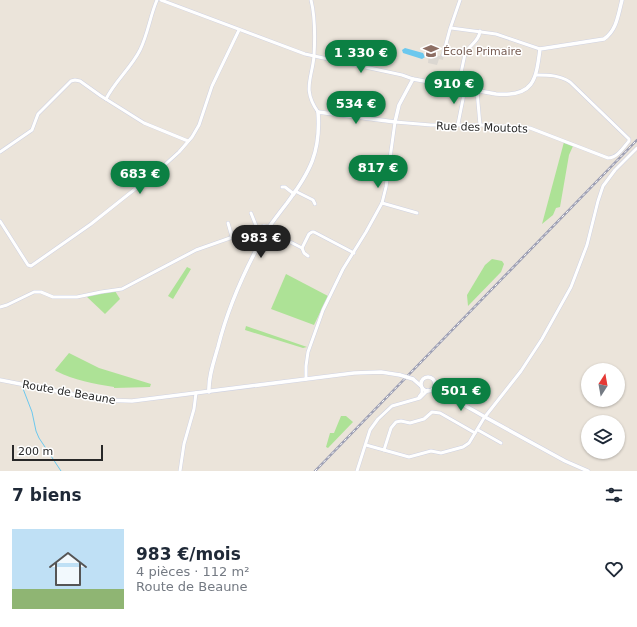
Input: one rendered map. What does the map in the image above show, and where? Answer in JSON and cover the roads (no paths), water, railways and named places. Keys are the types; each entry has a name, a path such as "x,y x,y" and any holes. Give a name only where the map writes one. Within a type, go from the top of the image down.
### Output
{"street":[{"path":"106,99 110,90 124,74 139,50 147,32 157,0"},
{"path":"161,0 296,51 402,75 412,79 477,92 506,95 524,91 531,85 536,75 540,49"},
{"path":"209,392 209,380 224,322 245,273 268,228 294,193 315,157 319,136 318,112 313,105 308,88 314,56 311,0"},
{"path":"443,55 450,28 460,0"},
{"path":"451,28 496,34 540,49 604,39 614,31 622,0"},
{"path":"0,221 28,265 31,266 91,224 165,166 188,141 201,120 212,86 240,30"},
{"path":"458,87 465,54 478,39 480,31"},
{"name":"Rue des Moutots","path":"395,122 431,125 458,124 530,128 608,158 616,156 629,141 629,139 570,82 555,76 536,75"},
{"path":"306,379 305,369 308,352 318,320 343,269 354,253 382,202 386,187 395,122 399,105 412,79"},
{"path":"0,152 32,130 38,114 71,81 78,80 144,123 188,141"},
{"path":"458,124 465,89"},
{"path":"477,92 480,125"},
{"path":"318,112 395,122"},
{"path":"366,445 407,457 431,451 441,453 467,446 485,417 534,354 567,295 587,245 603,186 637,148"},
{"path":"282,187 313,200 315,204"},
{"path":"382,202 417,213"},
{"path":"251,213 257,228"},
{"path":"228,223 232,237"},
{"path":"0,307 34,292 41,292 53,296 71,297 122,289 196,250 264,226 302,248 304,253 308,256"},
{"path":"302,248 309,234 312,232 354,253"},
{"name":"Route de Beaune","path":"0,380 85,397 114,401 132,401 371,372 400,375 413,379"},
{"path":"413,379 430,377 434,380 435,384 443,393"},
{"path":"413,379 422,387 443,393 565,461 588,471"},
{"path":"418,398 422,393 423,379"},
{"path":"358,471 372,426 391,407 421,397 435,384"},
{"path":"180,471 184,444 194,409 196,393"},
{"path":"384,450 391,428 394,424 399,421 410,423 424,419 432,412 440,413 475,433"},
{"path":"478,430 501,443"}],"water":[{"path":"405,48 423,53 425,57 422,59 403,53 402,50"}],"waterway":[{"path":"22,386 32,412 39,438 61,471"}],"railway":[{"path":"315,471 637,140"}],"place":[{"name":"École Primaire","path":"431,51"}]}
